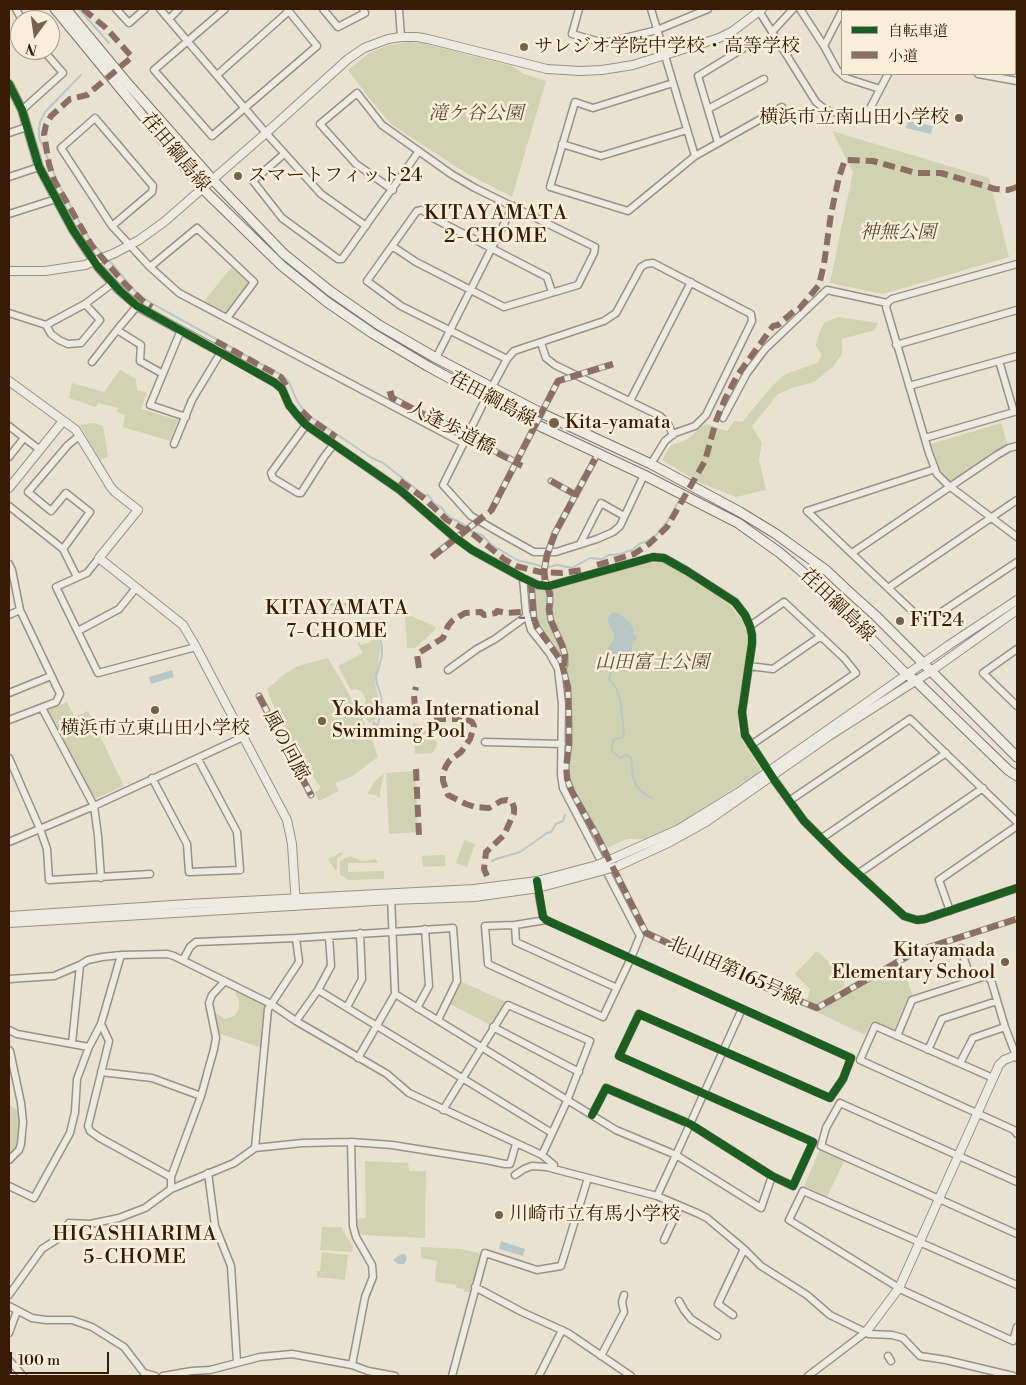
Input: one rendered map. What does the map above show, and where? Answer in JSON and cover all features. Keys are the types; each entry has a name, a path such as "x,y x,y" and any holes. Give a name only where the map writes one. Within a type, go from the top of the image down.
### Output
{"main road":[{"name":"荏田綱島線","path":"54,9 202,188 282,266 327,302 372,333 486,398 738,523 780,553 818,584 907,675 915,680 1008,770 1017,776"},
{"name":"荏田綱島線","path":"66,9 129,85 212,179 284,254 324,286 379,325 436,358 541,413 651,464 740,512 776,534 827,571 876,616 931,671"},
{"path":"931,671 1017,756"}],"street":[{"path":"116,9 129,24 145,9"},
{"path":"160,9 284,154 321,194 366,226"},
{"path":"168,19 179,9"},
{"path":"217,75 288,10 317,46 212,136 154,70 225,9"},
{"path":"323,9 338,27 365,13 363,9"},
{"path":"399,9 402,37"},
{"path":"579,9 572,34 604,43 657,30 708,9"},
{"path":"652,9 695,156"},
{"path":"772,32 793,9"},
{"path":"800,9 837,70 841,72"},
{"path":"896,10 901,9"},
{"path":"9,271 46,270 85,265 130,245 164,222 348,58 364,48 388,39 402,37 428,39 531,65 562,70 602,70 633,65 719,38 733,31 761,10 772,32 816,102 826,110 864,120 887,75"},
{"path":"824,46 841,13"},
{"path":"718,143 698,76 744,48"},
{"path":"22,110 63,73 52,60"},
{"path":"984,75 1017,81"},
{"path":"847,76 880,89"},
{"path":"708,109 764,79"},
{"path":"9,84 22,110 39,167 73,230 98,267 120,292 137,306 276,383 282,389 289,405 306,425 400,490 450,534 472,550 523,578 538,585 549,586 652,557 664,558 735,602 750,626 752,635 742,712 745,735 804,821 904,916 917,920 925,919 1017,888"},
{"path":"673,84 593,108 575,102 550,187 628,211 695,156 782,108"},
{"path":"392,190 356,164 320,124 357,93 382,125 451,174 595,247 594,253 578,285 504,307 416,262 392,246"},
{"path":"112,226 152,192 153,186 95,118 61,148 112,226 150,267 179,293 463,443"},
{"path":"9,133 27,127"},
{"path":"562,144 601,156 687,130"},
{"path":"284,154 253,181 282,218 338,259 342,259 419,151"},
{"path":"9,177 39,167"},
{"path":"9,214 56,199"},
{"path":"436,358 513,206"},
{"path":"506,359 401,306 367,280 417,211 422,210 435,219 547,277 552,292"},
{"path":"150,267 197,228 254,282 227,318"},
{"path":"644,476 620,526 610,534 556,552 534,552 471,516 443,485 506,359 514,351 604,321 616,313 638,272 646,264 653,263 751,314 752,321 706,415 695,426 675,433 665,442 651,464"},
{"path":"1017,264 892,299 887,303 886,307 896,345 937,474 1017,537"},
{"path":"630,401 691,282"},
{"path":"46,325 84,304 113,283"},
{"path":"723,418 747,373 764,349 827,290 887,303"},
{"path":"9,312 46,325 50,334 68,344 81,343 100,320 84,304"},
{"path":"92,362 137,306"},
{"path":"896,345 1017,310"},
{"path":"117,330 141,344 140,361 163,374"},
{"path":"181,330 150,405 186,417"},
{"path":"541,343 546,358 555,365 660,416 668,424 673,435"},
{"path":"174,444 192,400 221,352"},
{"path":"909,386 1017,356"},
{"path":"925,438 1014,412 999,361"},
{"name":"人逢歩道橋","path":"432,557 491,511 558,381 613,364"},
{"path":"9,381 76,430 110,486 138,510 86,573 56,587 98,673 196,647"},
{"name":"人逢歩道橋","path":"390,391 392,398 522,466"},
{"path":"9,488 63,421"},
{"path":"306,425 271,472 273,478 301,493 334,444"},
{"path":"9,426 40,450"},
{"path":"63,549 90,512 66,493 51,511 28,492 68,444 79,436"},
{"path":"9,457 24,438"},
{"path":"852,553 997,455 1017,446"},
{"path":"563,669 565,655 552,627 549,609 550,594 544,571 554,533 595,458"},
{"path":"935,469 807,511 925,623 1017,562"},
{"path":"551,481 576,495"},
{"path":"888,588 1017,500"},
{"path":"580,544 601,503 624,516"},
{"path":"9,506 63,549 77,577"},
{"path":"99,558 183,626 196,647 287,820 292,844 296,902"},
{"path":"9,564 12,570 20,610 60,694 56,702 9,720"},
{"path":"523,578 527,616 531,630 550,654 558,669 562,704 561,775 563,788 640,936 603,1017 488,964 485,926 515,925 546,920"},
{"path":"531,581 534,619 537,627 561,661 568,688 570,725 566,775 572,792 610,859"},
{"path":"78,631 119,609 136,588"},
{"path":"9,923 296,902 391,897 475,897 537,885 599,868 618,866 670,842 706,822 770,773 949,645 1017,600"},
{"path":"750,626 784,602 844,658 856,673 751,745"},
{"path":"9,615 20,610"},
{"path":"599,868 610,859 679,829 770,773 931,671 1017,610"},
{"path":"448,670 527,616"},
{"path":"748,666 773,669 821,636"},
{"path":"1017,649 983,673 1017,705"},
{"path":"9,692 52,676"},
{"name":"風の回廊","path":"259,696 311,795"},
{"path":"42,708 94,806 101,878"},
{"path":"790,801 910,719 1017,822"},
{"path":"9,842 94,806 243,737"},
{"path":"485,742 562,744"},
{"path":"822,838 946,753"},
{"path":"9,758 47,849 49,880 150,874"},
{"path":"152,778 187,844 190,872 240,870 237,832 198,759"},
{"path":"859,873 983,788"},
{"path":"950,911 939,880 1017,826"},
{"name":"北山田第165号線","path":"610,859 646,933 757,984 818,1008 917,950 1017,919"},
{"path":"537,885 543,917 546,920 851,1058 843,1079 830,1098 639,1014 619,1056 813,1142 793,1186 772,1176 690,1124 606,1088 592,1115"},
{"path":"358,1058 395,994 391,897"},
{"path":"9,916 187,904 296,902"},
{"path":"515,925 516,942 617,988"},
{"path":"183,960 190,947 196,942 454,928 457,981 438,1020"},
{"path":"417,1008 428,986 425,929"},
{"path":"347,1007 362,979 360,933"},
{"path":"296,1021 318,990 331,966 329,936"},
{"path":"255,1148 268,1009 298,962 296,938"},
{"path":"961,948 971,981"},
{"path":"9,979 54,976 88,960 121,955 167,954 183,960 271,1004 296,1021 387,1074 409,1093 542,1155 554,1165 554,1169"},
{"path":"9,1186 34,1198 70,1133 75,1112 77,1080 89,1047 101,1024 121,955"},
{"path":"72,1043 80,965"},
{"path":"808,1376 866,1332 899,1288 999,1065 1004,1060 1017,1056 1005,1027 991,980 986,976 912,1000 897,1036"},
{"path":"171,1189 171,1176 201,1096 214,1049 216,1038 209,1003 212,995 225,981"},
{"path":"318,990 552,1133"},
{"path":"395,994 616,1130 676,1155 761,1208 772,1176"},
{"path":"928,1050 942,1019 997,1001"},
{"path":"443,1110 508,1005 590,1041 567,1101 542,1155"},
{"path":"657,1196 742,1009"},
{"path":"101,1024 109,1041 88,1126 90,1131 171,1176"},
{"path":"993,1078 875,1026 860,1060 978,1113 1014,1130 1017,1134"},
{"path":"494,1027 579,1072"},
{"path":"960,1064 973,1038 1005,1027"},
{"path":"9,1030 17,1034 89,1047"},
{"path":"9,1050 21,1103 23,1122 22,1144 9,1160"},
{"path":"101,1072 152,1078 201,1096"},
{"path":"1017,1182 840,1103 826,1128 821,1146 1017,1234"},
{"path":"351,1142 353,1226 356,1237 372,1265 373,1277 365,1297 352,1365"},
{"path":"9,1295 42,1249 59,1238 69,1223 90,1224 119,1218 145,1208 171,1189 234,1162 255,1148 302,1143 351,1142 392,1146 510,1164 516,1144"},
{"path":"515,1175 532,1166 547,1167 657,1196 707,1218 762,1266 807,1295 830,1315 866,1332 903,1338 920,1356 946,1360 1013,1376"},
{"path":"208,1173 215,1226 230,1266 237,1362"},
{"path":"452,1376 485,1254 537,1270 561,1266 588,1178"},
{"path":"1017,1285 803,1190 788,1220 899,1288 1013,1341 1017,1327"},
{"path":"664,1240 680,1206"},
{"path":"733,1315 718,1304 744,1249"},
{"path":"475,1287 522,1312 568,1333 631,1376"},
{"path":"600,1356 624,1312 622,1302 624,1295"},
{"path":"680,1301 684,1310 692,1319 717,1336"},
{"path":"9,1306 32,1318 72,1320 92,1326 124,1346 144,1372 152,1376"},
{"path":"9,1333 17,1311"},
{"path":"538,1376 562,1330"},
{"path":"163,1376 192,1371 210,1373 237,1362 260,1357 292,1354 352,1365 387,1376 395,1376"},
{"path":"9,1360 23,1376"}],"green space":[{"name":"滝ケ谷公園","path":"409,42 426,44 512,66 524,74 546,81 512,197 464,172 391,124 348,70 369,53 389,45"},
{"name":"神無公園","path":"832,131 989,178 1009,257 883,294 830,283 853,172"},
{"path":"232,267 250,283 225,313 203,302"},
{"path":"839,317 878,323 875,330 842,339 842,354 833,367 814,382 778,394 752,426 762,443 759,460 766,490 736,497 698,482 662,460 670,446 688,439 702,426 707,424 727,431 734,421 742,422 772,386 786,374 817,363 822,355 816,346 819,333 825,322"},
{"path":"120,370 136,379 137,390 147,393 141,409 178,420 170,441 123,427 125,415 117,412 118,408 98,403 96,407 69,398 72,383 104,392"},
{"path":"94,423 103,426 108,457 100,460 80,425"},
{"path":"1001,423 1008,446 950,484 940,470 931,444"},
{"name":"山田富士公園","path":"662,562 730,605 743,621 747,633 747,648 738,705 738,730 743,742 760,768 759,772 674,827 648,839 627,839 602,850 566,787 563,769 566,736 563,694 549,648 535,630 530,615 527,588 549,590 646,563"},
{"path":"405,613 436,627 415,648 407,648"},
{"path":"372,634 379,640 381,648 375,682 380,712 376,719 369,723 363,709 366,699 362,692 356,689 351,690 338,666 363,653 357,643 359,642 361,645 370,642 373,638"},
{"name":"Yokohama International Swimming Pool","path":"328,658 357,708 370,734 378,757 351,777 335,783 339,791 319,801 315,792 321,788 304,763 274,707 267,689 298,666"},
{"path":"67,702 75,717 88,711 124,786 94,799 47,711"},
{"path":"413,722 435,739 437,745 432,753 415,754"},
{"path":"415,771 418,832 389,834 386,773"},
{"path":"384,773 380,798 367,794 374,782"},
{"path":"464,840 475,844 467,867 456,863"},
{"path":"342,852 343,854 337,858 336,871 328,859"},
{"path":"445,855 446,866 423,867 422,856"},
{"path":"350,856 362,861 376,859 378,863 348,863 348,872 384,871 384,879 349,880 340,875 340,860"},
{"path":"817,951 834,967 832,970 843,981 845,986 818,1004 807,1000 810,989 795,974"},
{"path":"901,963 913,996 908,998 894,1030 872,1021 865,1035 817,1012"},
{"path":"460,981 506,1002 491,1025 448,1003"},
{"path":"238,990 263,1004 265,1008 262,1048 218,1033 214,1012 225,1019 234,1016 239,1010 239,999 235,994"},
{"path":"9,1104 17,1110 20,1117 18,1143 14,1151 9,1153"},
{"path":"820,1149 844,1161 827,1197 804,1186"},
{"path":"365,1161 408,1163 409,1171 426,1171 425,1238 359,1235 355,1226 355,1219 366,1218"},
{"path":"322,1227 341,1227 353,1247 352,1252 320,1250"},
{"path":"421,1247 460,1249 479,1253 471,1292 464,1292 464,1289 456,1288 457,1285 436,1282 437,1261 421,1258"},
{"path":"322,1252 348,1255 345,1280 317,1277 317,1271 320,1271"}],"shaded area":[{"path":"908,121 933,126 931,134 906,128"},
{"path":"614,612 620,614 633,628 633,633 637,637 633,641 632,648 633,655 637,655 637,663 630,663 621,657 609,664 606,651 614,639 614,634 607,620"},
{"path":"172,670 174,677 151,684 149,677"},
{"path":"501,1241 525,1249 523,1256 499,1249"},
{"path":"401,1254 405,1254 407,1258 404,1264 398,1264 393,1260"}],"waterway":[{"path":"79,9 109,43"},
{"path":"81,75 45,112 40,122 39,137 58,183 83,228 103,255"},
{"path":"107,258 143,298 283,376 289,382 297,401 311,417 372,458 383,463 424,495 428,495 447,515 463,524 472,532 482,535 492,545 517,560 541,566 557,565 572,568 590,558 602,559 609,555 632,550 656,535 667,522 678,502"},
{"path":"321,605 351,604"},
{"path":"370,634 370,636 367,635 370,632 378,635 382,647 382,656 376,677 382,707 378,724 377,725 373,724 374,722 375,724"},
{"path":"610,663 612,669 609,679 616,688 620,699 624,731 622,738 614,739 612,751 620,758 627,755 631,758 633,777 637,787 652,798"},
{"path":"492,861 520,852 551,832 556,824 563,821 565,815"}],"marked path":[{"path":"83,9 106,28 132,57 87,95 70,99 51,116 44,134 49,164 54,180 92,246 125,284 152,307"},
{"path":"597,565 634,554 649,544 667,527 705,461 716,421 737,376 773,326 778,325 799,309 819,285 831,214 839,177 845,160 873,161 916,173 941,173 995,189 1008,190 1017,187"},
{"path":"216,341 281,377 289,390"},
{"path":"432,557 491,511 558,381 613,364"},
{"path":"390,391 392,398 522,466"},
{"path":"302,411 336,437"},
{"path":"564,666 565,655 551,621 549,609 550,594 544,571 547,555 555,533 595,459"},
{"path":"400,481 425,499 447,520 474,535 516,566 540,572 561,573 583,570"},
{"path":"551,481 576,495"},
{"path":"531,581 534,619 537,627 561,661 568,688 569,744 566,767 567,779 646,933 757,984 817,1008 917,951 1017,919"},
{"path":"419,668 417,654 443,638 452,621 465,613 481,612 484,615 496,613 497,611 506,613 522,612 522,619"},
{"path":"415,708 414,695 416,687"},
{"path":"259,696 311,795"},
{"path":"434,719 462,719"},
{"path":"466,719 472,722 474,726 470,739 461,752 450,760 443,773 443,781 448,795 475,807 489,808 501,801 507,800 512,802 514,807 514,813 504,835 486,852 484,869 487,876"},
{"path":"416,769 419,836"}],"cycle path":[{"path":"9,84 22,110 39,167 73,230 98,267 137,306 275,383 282,389 289,405 306,425 400,490 472,550 523,578 538,585 549,586 653,557 664,558 735,602 745,615 752,635 742,712 745,735 804,821 904,916 917,920 925,919 1017,888"},
{"path":"537,881 543,917 546,920 851,1058 843,1079 830,1098 639,1014 619,1056 813,1142 793,1186 772,1176 690,1124 606,1088 592,1115"}],"place":[{"name":"サレジオ学院中学校・高等学校","path":"524,47"},
{"name":"横浜市立南山田小学校","path":"959,118"},
{"name":"スマートフィット24","path":"238,176"},
{"name":"Kita-yamata","path":"554,423"},
{"name":"FiT24","path":"900,621"},
{"name":"横浜市立東山田小学校","path":"155,710"},
{"name":"Yokohama International Swimming Pool","path":"322,721"},
{"name":"Kitayamada Elementary School","path":"1005,962"},
{"name":"川崎市立有馬小学校","path":"499,1215"}],"district":[{"name":"KITAYAMATA 2-CHOME","path":"496,226"},
{"name":"KITAYAMATA 7-CHOME","path":"337,620"},
{"name":"HIGASHIARIMA 5-CHOME","path":"135,1246"}]}
